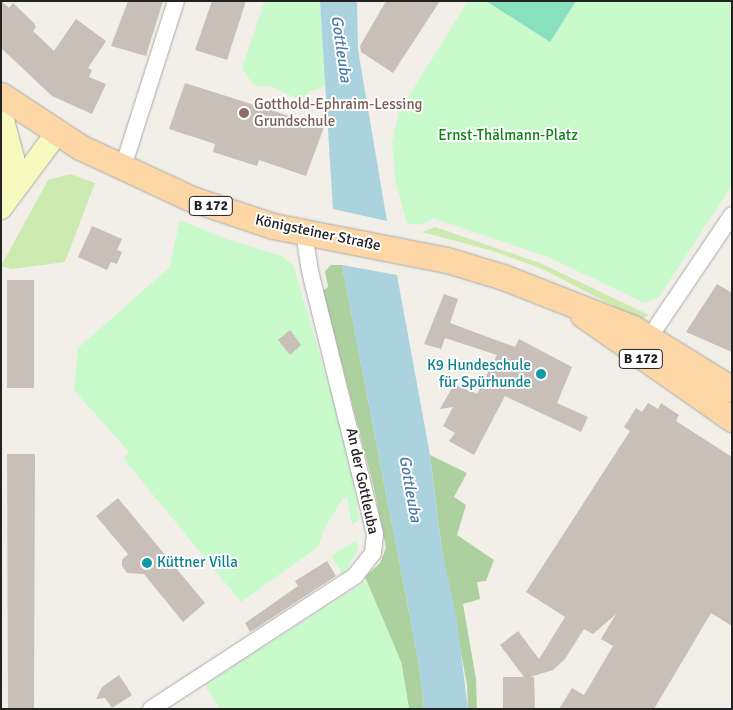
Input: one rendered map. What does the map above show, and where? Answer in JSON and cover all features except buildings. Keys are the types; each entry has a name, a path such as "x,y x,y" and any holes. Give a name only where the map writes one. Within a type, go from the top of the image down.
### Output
{"main road":[{"name":"Königsteiner Straße","path":"1,95 57,133 122,167 236,215 304,232 392,248 503,277 567,303 607,316 649,338 732,389"},
{"path":"1,113 13,158 5,201"},
{"path":"5,201 57,133"},
{"name":"Königsteiner Straße","path":"567,303 613,340 732,419"}],"street":[{"path":"122,167 176,1"},
{"path":"649,338 732,215"},
{"name":"An der Gottleuba","path":"151,709 354,576 373,553 375,534 310,271 304,232"}],"green space":[{"path":"265,1 320,2 326,86 308,92 302,101 271,86 260,87 252,83 242,68"},
{"name":"Ernst-Thälmann-Platz","path":"468,1 486,1 550,42 576,1 732,1 732,185 659,297 645,303 548,257 433,218 422,225 407,223 396,184 392,142 399,112"},
{"path":"486,1 576,1 550,42"},
{"path":"70,174 95,183 65,262 12,269 1,266 48,180"},
{"path":"180,220 226,239 282,256 293,265 349,452 359,520 352,525 347,497 343,498 324,529 319,546 241,602 123,458 129,452 74,390 78,348 169,268"},
{"path":"435,227 540,263 649,315 643,318 633,316 542,269 493,251 422,232"},
{"path":"331,265 342,265 418,659 424,707 419,709 409,709 401,662 365,577 380,563 386,548 374,488 323,291 328,287 325,271"},
{"path":"430,455 467,473 454,497 466,505 457,535 494,560 486,581 477,582 480,599 463,604 476,679 477,709 468,709 467,685 442,551"},
{"path":"356,541 358,549 343,575 331,556"},
{"path":"366,581 401,662 409,709 220,709 205,685"}],"water":[{"name":"Gottleuba","path":"320,1 357,1 358,50 387,221 333,209"},
{"name":"Gottleuba","path":"342,265 397,275 430,455 442,551 456,614 468,709 419,709 424,707 418,659"}],"place":[{"name":"Gotthold-Ephraim-Lessing Grundschule","path":"244,113"},
{"name":"K9 Hundeschule für Spürhunde","path":"541,374"},
{"name":"Küttner Villa","path":"147,563"}]}
